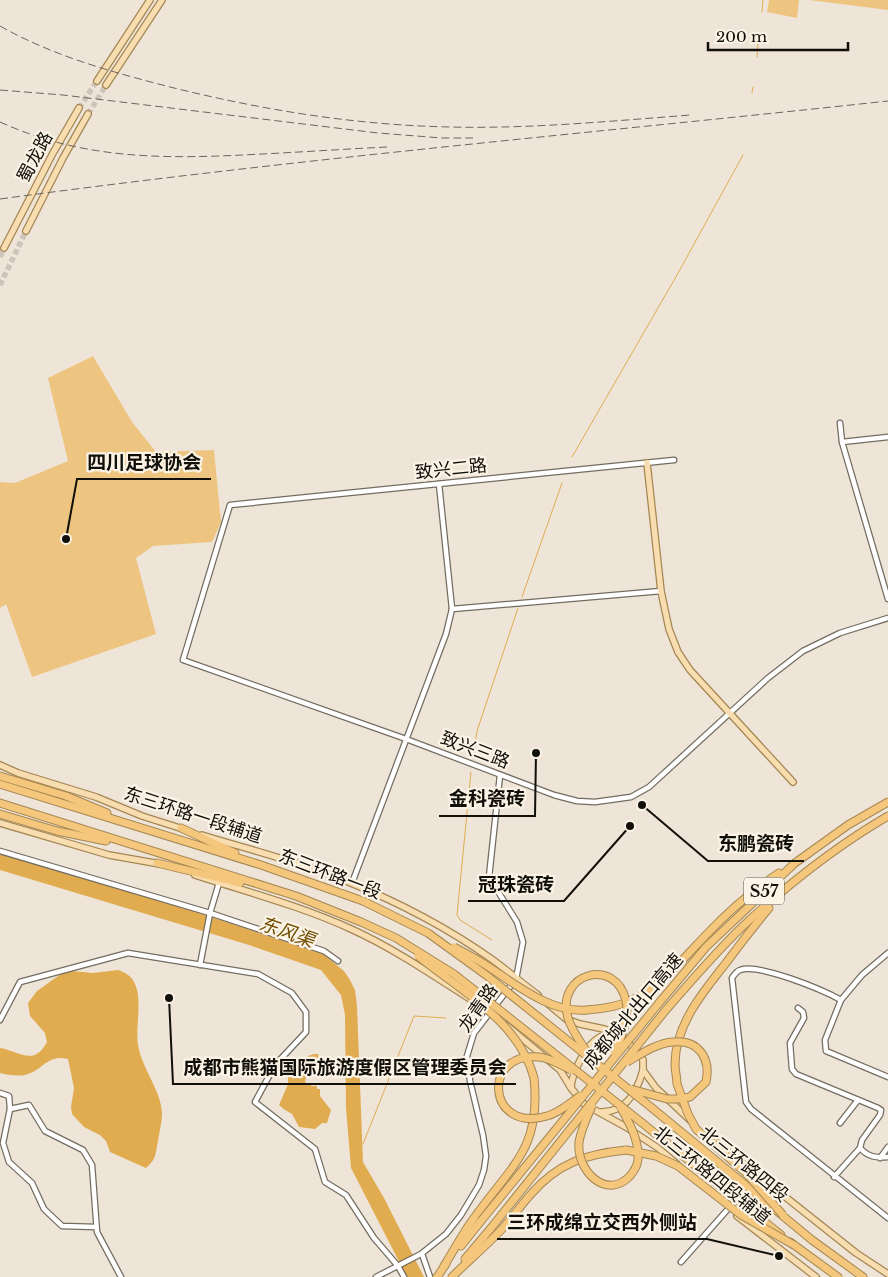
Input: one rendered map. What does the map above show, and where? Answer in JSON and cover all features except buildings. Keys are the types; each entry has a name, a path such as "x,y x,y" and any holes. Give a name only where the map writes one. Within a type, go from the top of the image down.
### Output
{"highway":[{"path":"0,776 66,796 147,830"},
{"name":"东三环路一段","path":"0,784 261,865 363,901 428,933 486,975 608,1073"},
{"name":"成都城北出口高速","path":"437,1277 659,1002 706,947 794,863 848,825 888,802"},
{"name":"东三环路一段","path":"0,803 296,896 396,938 454,974 596,1086"},
{"path":"2,814 57,831 143,848"},
{"name":"成都城北出口高速","path":"451,1277 665,1011 742,927 839,847 888,816"},
{"path":"181,828 261,865"},
{"path":"157,863 296,896"},
{"path":"428,933 550,1004 587,1010 608,1009 633,1000 646,991 670,972 734,908 768,880 794,863"},
{"path":"779,895 704,990 683,1029 675,1064 677,1084 688,1114 696,1129 745,1172 783,1215"},
{"path":"396,938 506,1027 522,1047 530,1062 534,1078 535,1119 529,1140 516,1165 476,1215 444,1266"},
{"path":"594,1062 574,1033 568,1018 567,994 579,979 598,974 607,976 616,982 622,990 626,1001 626,1021 612,1060"},
{"path":"622,1064 647,1050 674,1042 696,1046 704,1054 707,1065 706,1082 690,1097 667,1099 627,1088"},
{"path":"584,1076 541,1057 529,1057 508,1065 501,1073 498,1093 501,1103 507,1111 517,1117 527,1119 550,1116 586,1092"},
{"name":"北三环路四段","path":"608,1073 812,1240 863,1277"},
{"name":"北三环路四段","path":"596,1086 804,1253 838,1277"},
{"path":"594,1098 579,1142 580,1155 583,1166 594,1180 614,1185 626,1180 634,1172 638,1161 638,1146 631,1126 617,1103"},
{"path":"451,1277 502,1230 530,1194 546,1178 587,1156 626,1150 656,1156 678,1166 741,1215 794,1245"}],"main road":[{"path":"96,80 150,0"},
{"path":"106,85 162,0"},
{"name":"蜀龙路","path":"4,248 53,153 80,108"},
{"name":"蜀龙路","path":"26,231 88,114"},
{"path":"647,463 660,591 669,629 678,652 690,670 793,782"},
{"name":"东三环路一段辅道","path":"0,765 18,773 96,797 142,816 352,883 428,920 466,942 494,961 566,1019 604,1029 632,1046"},
{"path":"0,823 109,855 157,863 307,911 349,928 379,942 490,1012 560,1070 571,1088"},
{"path":"571,1088 572,1077 590,1046 598,1038 618,1036"},
{"name":"北三环路四段辅道","path":"632,1046 639,1052 643,1060 643,1070 656,1088 690,1120 856,1253 888,1274"},
{"path":"598,1112 614,1111 626,1103 638,1086 643,1070"},
{"name":"北三环路四段辅道","path":"571,1088 584,1104 626,1127 658,1148 728,1209 816,1277"}],"street":[{"path":"840,423 842,442 888,599"},
{"path":"842,442 888,437"},
{"name":"致兴二路","path":"183,660 230,505 674,460"},
{"path":"352,883 446,634 452,609 440,484"},
{"path":"452,609 660,591"},
{"name":"致兴三路","path":"183,660 406,739 554,795 577,801 595,802 631,796 649,787 768,678 803,651 840,633 888,618"},
{"name":"龙青路","path":"376,1277 422,1254 446,1234 479,1186 484,1170 486,1156 483,1135 470,1082 467,1056 474,1033 516,979 523,942 517,922 489,877 500,774"},
{"path":"0,851 210,913 324,952 338,961"},
{"path":"200,965 210,913 219,883"},
{"path":"0,1020 20,982 128,953 258,974 292,993 306,1012 306,1032 275,1065 255,1102 315,1149 325,1182 346,1195 374,1238 398,1266 404,1277"},
{"path":"888,953 862,975 841,1000 825,1040 826,1051 888,1078"},
{"path":"841,1000 830,994 773,973 753,968 739,970 732,978 746,1102 751,1109 834,1177 888,1218"},
{"path":"798,1008 803,1012 804,1018 790,1043 792,1070 796,1074 888,1112"},
{"path":"0,1093 9,1096 10,1109 3,1143 9,1162 32,1183 44,1209 62,1226 96,1227"},
{"path":"840,1123 858,1100"},
{"path":"10,1109 29,1105 45,1131 83,1150 92,1165 97,1232 121,1277"},
{"path":"834,1177 860,1148 862,1140 880,1115 881,1110"},
{"path":"880,1158 888,1147"},
{"path":"860,1148 873,1157 888,1157"},
{"path":"681,1262 728,1209"},
{"path":"422,1254 430,1277"}],"shaded area":[{"path":"769,0 799,0 797,18 767,12"},
{"path":"809,0 888,0 888,10"},
{"path":"93,356 132,422 156,452 214,450 221,522 212,542 153,546 136,558 156,634 32,677 6,604 0,608 0,482 15,483 68,461 48,378"},
{"path":"0,854 154,898 323,954 344,971 355,990 357,1006 363,1162 384,1198 424,1277 407,1277 351,1168 346,1108 345,1015 341,995 321,970 249,945 0,870"},
{"path":"118,970 128,975 134,982 137,991 138,1045 143,1063 159,1097 161,1106 162,1121 156,1153 152,1162 146,1168 110,1152 106,1141 100,1135 84,1127 72,1114 71,1107 74,1088 68,1059 50,1060 33,1072 25,1075 0,1073 0,1048 31,1056 42,1050 47,1042 45,1033 30,1016 28,1003 37,991 61,974 72,971 93,973"},
{"path":"318,1054 320,1060 325,1062 324,1070 322,1072 311,1072 306,1077 305,1082 320,1089 320,1096 331,1110 327,1123 322,1123 315,1129 299,1127 292,1114 279,1105 288,1084 288,1071 308,1056"}],"waterway":[{"path":"762,12 763,0"},
{"path":"757,57 758,42"},
{"path":"752,93 753,87"},
{"path":"572,457 677,275 743,155"},
{"path":"522,597 562,483"},
{"path":"473,758 477,731 518,608"},
{"path":"471,772 457,915 460,920 492,940"},
{"path":"363,1144 414,1016 446,1018"}],"tunnel":[{"path":"79,108 97,81"},
{"path":"88,114 106,85"},
{"path":"0,285 26,231"},
{"path":"0,257 4,248"}],"railway":[{"path":"0,26 62,55 148,81 239,103 344,120 414,126 510,127 691,115"},
{"path":"0,90 63,95 378,133 442,138 473,138"},
{"path":"0,199 222,171 888,101"},
{"path":"0,122 32,135 64,144 96,151 129,154 194,157 387,147"}],"place":[{"name":"四川足球协会","path":"66,539"},
{"name":"金科瓷砖","path":"536,753"},
{"name":"东鹏瓷砖","path":"642,805"},
{"name":"冠珠瓷砖","path":"630,826"},
{"name":"成都市熊猫国际旅游度假区管理委员会","path":"169,998"},
{"name":"三环成绵立交西外侧站","path":"779,1256"}],"water label":[{"name":"东风渠","path":"287,932"}]}
